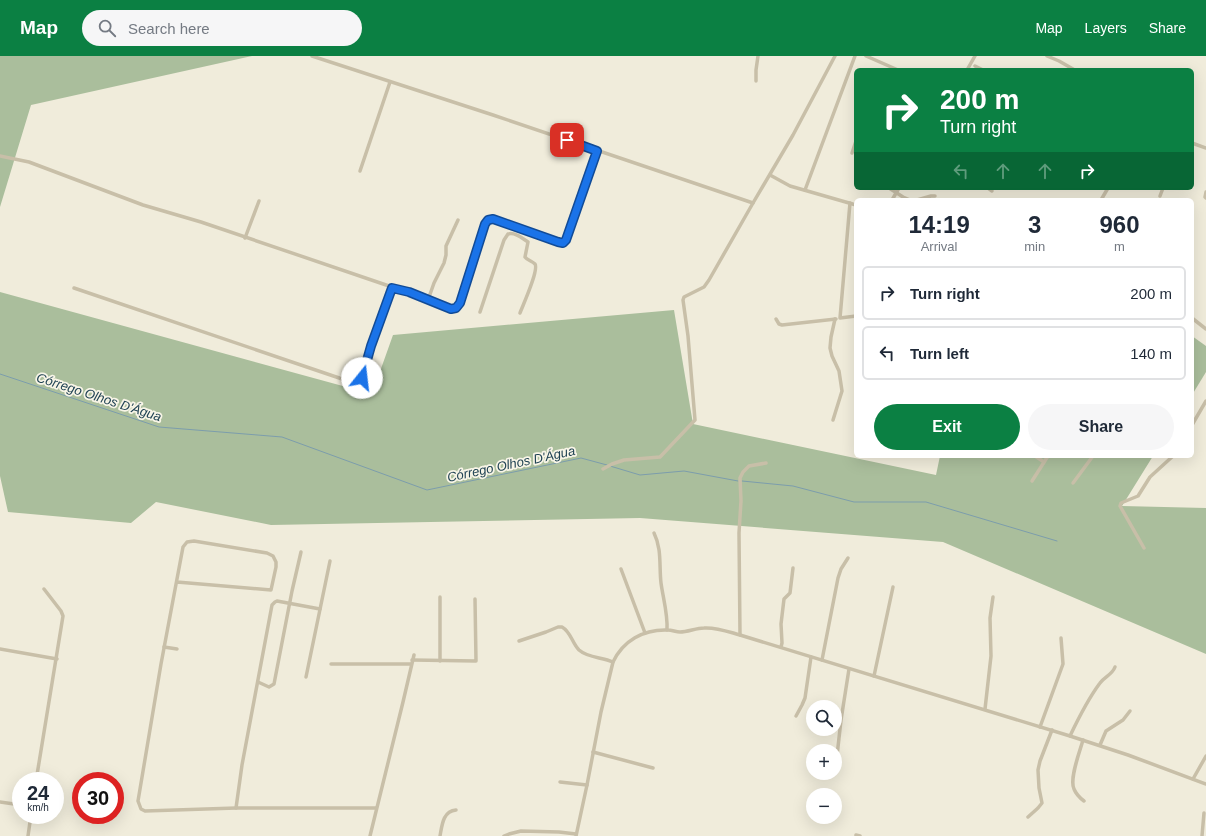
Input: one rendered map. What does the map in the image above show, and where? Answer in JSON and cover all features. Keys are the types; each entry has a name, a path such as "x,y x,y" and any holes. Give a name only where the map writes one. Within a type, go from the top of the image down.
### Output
{"street":[{"path":"312,56 493,115 753,203"},
{"path":"756,81 758,56"},
{"path":"603,469 624,460 663,456 671,444 695,420 688,336 683,300 686,295 704,287 709,280 793,135 836,56"},
{"path":"805,190 855,56"},
{"path":"866,56 893,68"},
{"path":"968,68 975,56"},
{"path":"1047,56 1070,68"},
{"path":"975,66 979,68"},
{"path":"360,171 390,82"},
{"path":"1194,144 1206,148"},
{"path":"852,153 854,147"},
{"path":"0,156 29,162 143,205 201,222 392,288 409,292 451,309 455,309 460,303 485,224 488,220 493,219 560,243 563,243 566,240 597,151"},
{"path":"770,175 786,184 854,204"},
{"path":"891,190 905,198"},
{"path":"893,198 898,190"},
{"path":"1160,196 1162,190"},
{"path":"1206,192 1206,198"},
{"path":"924,198 935,196"},
{"path":"245,238 259,201"},
{"path":"840,318 850,203"},
{"path":"428,300 434,283 444,263 446,246 458,220"},
{"path":"520,313 533,281 536,267 535,264 524,257 530,232"},
{"path":"480,312 504,240 508,234 512,233 528,242"},
{"path":"74,288 354,383 359,382 362,378 371,346 392,288"},
{"path":"776,319 780,325 782,325 854,316"},
{"path":"833,420 842,391 839,371 830,348 834,319"},
{"path":"1194,320 1206,330"},
{"path":"1194,323 1198,326 1200,324"},
{"path":"1194,422 1206,401"},
{"path":"1038,458 1044,462"},
{"path":"1032,480 1047,458"},
{"path":"1073,483 1092,458"},
{"path":"1144,548 1120,506 1121,503 1138,496 1150,477 1171,458"},
{"path":"740,635 740,478 742,472 749,466 766,463"},
{"path":"654,533 660,552 661,579 667,618 667,630"},
{"path":"177,582 271,590 276,562 273,556 267,553 191,541 187,542 184,547 177,582 164,647 138,801 139,806 145,811 236,808 376,808"},
{"path":"258,682 269,687 274,684 301,552"},
{"path":"822,660 838,578 841,569 848,558"},
{"path":"306,677 330,561"},
{"path":"781,648 781,624 784,599 790,593 793,568"},
{"path":"621,569 646,633"},
{"path":"874,676 893,587"},
{"path":"38,772 57,659 63,614 44,589"},
{"path":"440,597 440,661"},
{"path":"985,709 991,656 990,618 993,597"},
{"path":"332,664 476,661 475,599"},
{"path":"236,808 242,765 272,605 276,601 320,609"},
{"path":"519,642 558,627 562,627 568,632 577,649 588,655 613,662"},
{"path":"504,836 521,831 559,832 576,835 587,786 592,752 613,662 616,655 632,638 646,633 667,630 681,632 713,628 740,635 1100,745 1206,784"},
{"path":"1040,727 1063,664 1061,638"},
{"path":"164,647 177,649"},
{"path":"0,650 57,659"},
{"path":"370,836 414,655"},
{"path":"796,716 805,698 811,657"},
{"path":"1070,736 1081,713 1096,688 1105,677 1112,673 1115,667"},
{"path":"838,744 849,669"},
{"path":"1100,745 1106,731 1123,720 1130,711"},
{"path":"1028,817 1042,803 1038,770 1052,730"},
{"path":"1083,740 1075,767 1073,782 1074,790 1084,801"},
{"path":"592,752 653,768"},
{"path":"1193,779 1206,756"},
{"path":"560,782 587,786"},
{"path":"0,802 12,804"},
{"path":"440,836 446,814 452,810 456,810"},
{"path":"1202,836 1204,813"},
{"path":"28,836 30,824"},
{"path":"856,835 860,836"}],"green space":[{"path":"0,56 252,56 31,105 0,207"},
{"path":"0,292 372,394 393,335 674,310 693,424 936,475 940,458 1152,458 1122,506 1206,508 1206,654 943,542 640,518 271,525 156,502 131,523 8,512 0,476"},
{"path":"1194,337 1206,346 1206,372 1194,392"}],"waterway":[{"name":"Córrego Olhos D'Água","path":"0,374 159,427 282,437 427,490 581,458 607,465"},
{"name":"Córrego Olhos D'Água","path":"610,466 640,475 684,471 738,481"},
{"name":"Córrego Olhos D'Água","path":"742,481 793,486 854,502 926,502 1057,541"}],"route":[{"path":"362,378 371,346 392,288 409,292 451,309 455,309 460,303 485,224 488,220 493,219 558,242 565,242 597,151 567,140"}]}
